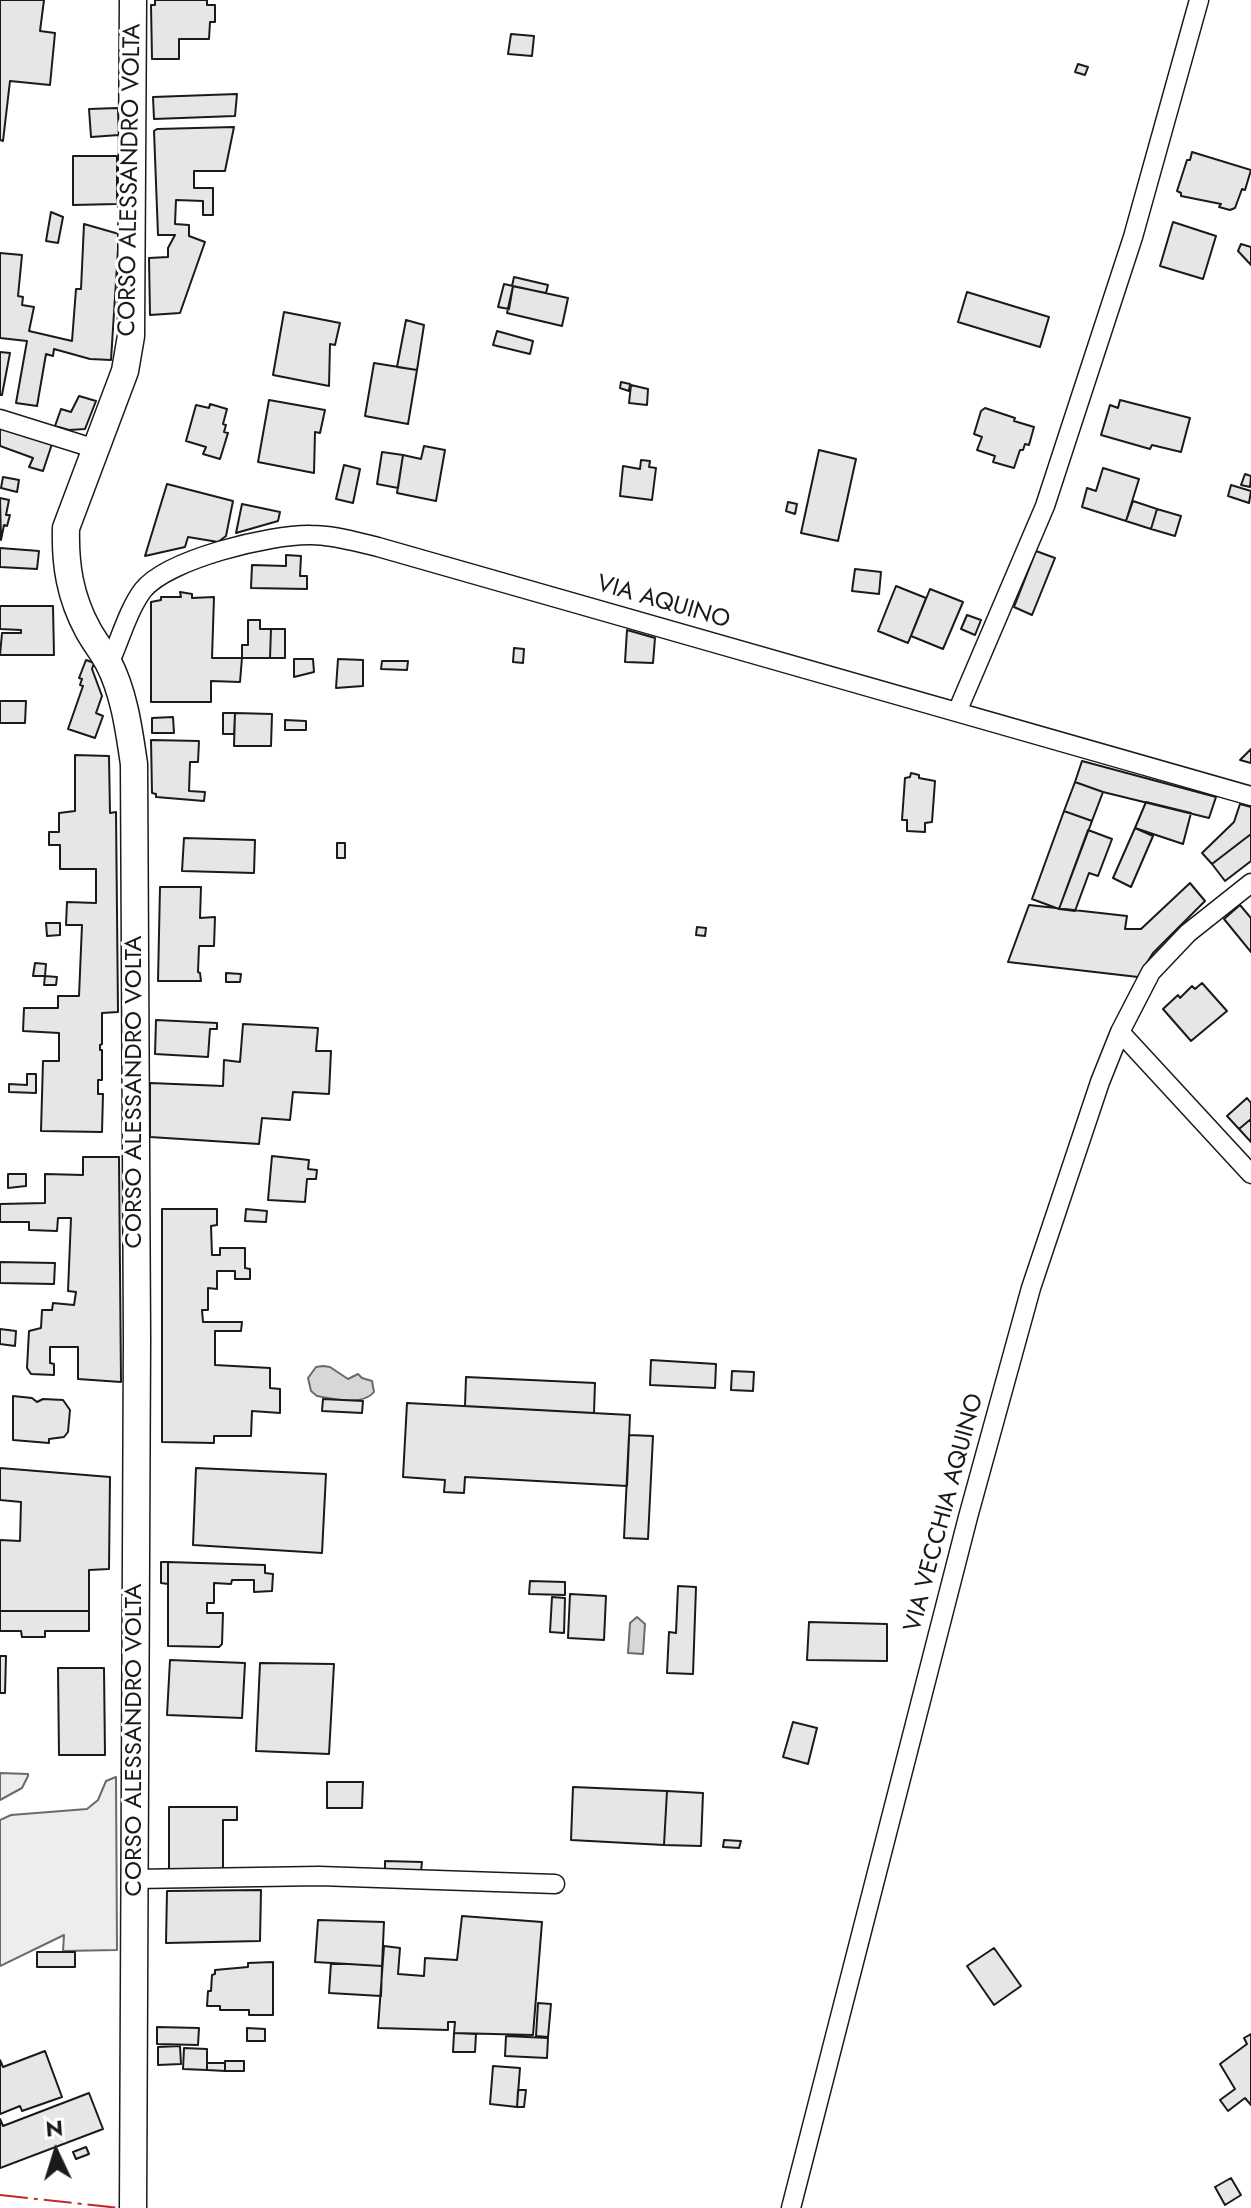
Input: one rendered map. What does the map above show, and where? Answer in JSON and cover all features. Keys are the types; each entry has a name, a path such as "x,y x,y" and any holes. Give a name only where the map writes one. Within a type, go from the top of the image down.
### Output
{"main road":[{"name":"CORSO ALESSANDRO VOLTA","path":"133,0 131,336 125,371 66,528 65,556 67,577 79,610 109,664 129,726 134,764 137,1339 133,2208"}],"street":[{"path":"957,712 1045,506 1133,237 1199,0"},
{"path":"0,419 96,449"},
{"name":"VIA AQUINO","path":"109,664 142,591 164,572 253,543 313,535 378,547 1251,796"},
{"name":"VIA VECCHIA AQUINO","path":"791,2208 968,1517 1031,1288 1100,1082 1120,1032 1151,972 1188,933 1251,883"},
{"path":"1120,1032 1251,1174"},
{"path":"135,1879 319,1876 555,1884"}],"shaded area":[{"path":"323,1366 348,1379 358,1374 372,1381 374,1392 356,1400 317,1396 311,1391 308,1378 316,1367"},
{"path":"637,1617 645,1624 643,1654 628,1653 630,1623"},
{"path":"0,1773 28,1776 22,1788 0,1800"},
{"path":"116,1777 117,1950 63,1951 64,1935 0,1966 0,1820 11,1815 87,1809 98,1800 106,1781"}],"building":[{"path":"0,0 44,0 40,31 55,33 50,85 10,81 3,141 0,140"},
{"path":"155,0 207,0 207,5 215,5 215,22 210,22 209,39 179,39 179,59 152,59 151,5 155,5"},
{"path":"511,34 534,36 532,56 508,54"},
{"path":"1078,64 1088,67 1085,75 1075,72"},
{"path":"237,94 235,116 154,119 153,97"},
{"path":"118,108 119,135 91,137 89,109"},
{"path":"234,127 225,171 194,171 194,188 213,188 213,215 203,215 203,201 176,200 175,224 189,225 189,236 205,242 180,313 150,315 149,258 168,257 168,248 175,235 158,235 154,131"},
{"path":"1192,152 1251,170 1235,208 1230,210 1219,207 1221,204 1181,196 1177,191"},
{"path":"73,156 117,156 117,204 73,205"},
{"path":"51,212 63,217 58,243 46,241"},
{"path":"1173,222 1216,236 1203,279 1160,266"},
{"path":"84,224 119,234 111,360 90,359 54,349 53,356 46,354 37,406 16,403 27,341 0,338 0,253 22,255 18,296 23,297 22,305 34,307 29,331 72,341 76,289 81,289"},
{"path":"1241,244 1251,247 1251,265 1238,251"},
{"path":"514,277 548,285 546,293 512,286"},
{"path":"504,284 513,286 509,309 498,307"},
{"path":"513,286 568,298 562,326 507,313"},
{"path":"967,292 1049,317 1040,347 958,322"},
{"path":"284,312 340,323 335,345 330,344 329,386 273,375"},
{"path":"406,320 424,325 417,370 397,367"},
{"path":"497,331 533,341 530,354 493,345"},
{"path":"0,352 10,353 2,395 0,395"},
{"path":"374,363 417,370 408,424 365,416"},
{"path":"621,382 630,384 629,391 620,388"},
{"path":"631,385 648,389 647,405 629,403"},
{"path":"79,396 96,401 85,429 69,430 55,426 61,409 71,412"},
{"path":"269,400 325,410 320,433 315,432 314,473 258,462"},
{"path":"1120,400 1190,418 1181,452 1152,445 1150,449 1101,435 1110,405 1118,408"},
{"path":"210,404 227,409 223,424 226,425 224,432 228,433 220,459 203,454 206,447 186,441 196,405 209,408"},
{"path":"985,408 1034,427 1029,445 1025,444 1020,450 1014,468 993,462 995,456 977,450 982,437 974,434 981,411"},
{"path":"0,428 53,441 43,471 29,467 33,458 0,446"},
{"path":"424,446 445,450 436,501 397,493 403,455 421,459"},
{"path":"819,450 856,459 838,541 801,533"},
{"path":"382,452 403,455 398,488 377,484"},
{"path":"641,460 650,461 649,467 656,468 652,500 620,496 623,466 640,469"},
{"path":"344,465 360,469 353,503 336,499"},
{"path":"1103,468 1139,479 1126,521 1082,507 1087,488 1096,491"},
{"path":"1245,474 1251,476 1250,487 1241,485"},
{"path":"3,477 19,480 17,492 1,488"},
{"path":"167,484 233,501 226,536 218,542 188,537 185,547 145,556"},
{"path":"1231,485 1251,491 1249,503 1228,496"},
{"path":"0,498 9,500 6,515 10,515 1,540"},
{"path":"1133,501 1157,509 1151,529 1126,521"},
{"path":"788,502 797,504 795,514 786,511"},
{"path":"242,504 280,512 278,521 236,533"},
{"path":"1157,509 1181,516 1175,536 1151,529"},
{"path":"0,548 39,551 37,569 0,567"},
{"path":"1036,551 1055,558 1032,615 1014,607"},
{"path":"286,555 301,556 300,576 307,576 307,589 251,588 252,565 286,566"},
{"path":"855,569 881,572 879,594 852,591"},
{"path":"896,586 926,598 908,643 878,631"},
{"path":"930,589 963,602 943,649 911,636"},
{"path":"180,592 192,594 192,598 214,597 212,658 242,658 240,682 211,681 211,702 151,702 151,602 161,600 161,597 181,597"},
{"path":"0,606 53,606 54,655 0,655 2,633 21,633 21,630 0,629"},
{"path":"967,615 981,620 975,635 961,629"},
{"path":"248,620 260,620 260,629 271,629 270,658 242,658 242,645 248,645"},
{"path":"271,629 285,629 285,658 270,658"},
{"path":"627,630 655,638 653,663 625,662"},
{"path":"514,648 524,649 523,663 513,662"},
{"path":"294,659 313,659 314,672 294,677"},
{"path":"338,659 363,660 363,686 336,688"},
{"path":"86,660 94,663 92,669 102,696 96,713 103,716 95,738 68,729 83,686 79,678"},
{"path":"382,661 408,661 407,670 381,669"},
{"path":"0,701 26,701 25,723 0,723"},
{"path":"223,713 235,713 234,734 223,734"},
{"path":"235,713 272,714 271,746 234,746"},
{"path":"173,717 174,733 152,733 152,718"},
{"path":"285,720 306,721 306,730 285,730"},
{"path":"151,740 199,741 198,762 190,762 189,791 205,792 204,801 156,797 152,793"},
{"path":"1251,749 1251,763 1240,760"},
{"path":"75,755 109,756 110,813 116,812 118,1012 102,1013 102,1080 98,1080 98,1094 103,1094 102,1132 41,1131 43,1061 59,1061 59,1033 23,1031 24,1008 58,1008 58,996 79,996 82,925 66,925 67,902 96,903 96,869 60,869 60,845 49,845 49,832 59,832 59,813 75,811"},
{"path":"1082,761 1216,797 1209,818 1075,782"},
{"path":"911,773 935,781 932,822 925,823 925,832 907,831 907,820 902,820 905,778 910,777"},
{"path":"1075,782 1103,792 1092,821 1064,811"},
{"path":"1146,802 1191,813 1183,844 1135,828"},
{"path":"1240,804 1251,807 1251,834 1212,864 1202,853 1234,822"},
{"path":"1064,811 1092,821 1059,909 1032,899"},
{"path":"1135,828 1153,836 1131,887 1113,878"},
{"path":"1088,830 1112,839 1098,876 1089,873 1075,911 1059,909"},
{"path":"1251,834 1251,861 1225,881 1212,864"},
{"path":"184,838 255,840 254,873 182,871"},
{"path":"337,843 345,843 345,858 337,858"},
{"path":"1190,883 1205,901 1153,953 1138,977 1008,962 1029,905 1127,916 1125,929 1141,929"},
{"path":"160,887 201,887 200,918 215,917 214,946 199,946 198,972 201,981 158,981"},
{"path":"1240,905 1251,918 1251,952 1224,919"},
{"path":"46,923 60,923 60,935 47,936"},
{"path":"697,927 706,928 705,936 696,935"},
{"path":"35,963 46,964 45,976 33,976"},
{"path":"226,973 241,974 240,982 226,982"},
{"path":"45,976 57,977 56,985 44,985"},
{"path":"1202,983 1227,1011 1191,1041 1163,1009 1178,995 1180,998 1192,986 1195,989"},
{"path":"156,1020 217,1023 217,1029 210,1029 208,1057 155,1054"},
{"path":"243,1024 318,1028 316,1051 331,1051 329,1094 293,1092 290,1120 262,1118 259,1144 150,1137 150,1083 223,1086 224,1060 240,1062"},
{"path":"27,1074 36,1074 36,1093 9,1092 9,1084 27,1085"},
{"path":"1247,1098 1251,1103 1251,1119 1239,1129 1227,1116"},
{"path":"1251,1119 1251,1142 1239,1129"},
{"path":"272,1156 309,1160 308,1169 317,1170 316,1179 307,1179 305,1202 268,1200"},
{"path":"83,1157 119,1157 121,1382 78,1379 78,1347 50,1347 54,1375 31,1374 27,1368 29,1331 41,1328 42,1310 52,1310 53,1303 74,1305 76,1292 68,1291 71,1218 58,1218 57,1231 29,1230 29,1222 0,1222 0,1204 45,1203 45,1174 83,1175"},
{"path":"8,1174 26,1174 26,1186 8,1188"},
{"path":"162,1209 217,1209 217,1225 211,1226 212,1255 220,1255 220,1248 245,1248 245,1268 250,1269 250,1279 235,1279 235,1271 217,1271 217,1289 208,1288 208,1310 202,1310 203,1322 242,1322 241,1331 215,1331 215,1365 270,1368 270,1388 280,1389 280,1413 252,1411 251,1436 214,1436 214,1443 162,1442"},
{"path":"246,1209 267,1211 266,1222 245,1221"},
{"path":"0,1262 55,1263 54,1284 0,1283"},
{"path":"0,1329 16,1331 15,1346 0,1344"},
{"path":"651,1360 716,1364 715,1388 650,1385"},
{"path":"732,1371 754,1372 753,1391 731,1390"},
{"path":"466,1377 595,1383 594,1413 465,1406"},
{"path":"13,1396 32,1398 37,1402 43,1399 63,1400 70,1410 68,1432 64,1437 49,1439 49,1443 13,1440"},
{"path":"323,1399 363,1401 362,1413 322,1411"},
{"path":"407,1403 630,1415 627,1486 465,1477 464,1493 444,1492 445,1480 403,1477"},
{"path":"629,1435 653,1436 648,1539 624,1538"},
{"path":"0,1468 110,1477 109,1569 89,1570 89,1611 0,1611 0,1540 20,1541 21,1502 0,1500"},
{"path":"196,1468 326,1474 322,1553 193,1545"},
{"path":"161,1562 168,1562 168,1584 161,1583"},
{"path":"168,1562 265,1565 265,1573 273,1574 272,1591 254,1592 254,1580 214,1583 214,1603 207,1603 207,1613 223,1613 222,1644 219,1647 168,1646"},
{"path":"530,1581 565,1582 565,1595 529,1594"},
{"path":"678,1586 696,1587 693,1674 667,1673 669,1632 676,1633"},
{"path":"570,1594 606,1596 604,1640 568,1638"},
{"path":"552,1597 565,1598 564,1633 550,1632"},
{"path":"0,1611 89,1611 89,1631 45,1631 45,1637 22,1637 21,1631 0,1631"},
{"path":"809,1622 887,1624 887,1661 807,1660"},
{"path":"0,1656 6,1656 5,1693 0,1693"},
{"path":"170,1660 245,1663 242,1718 167,1715"},
{"path":"260,1663 334,1664 329,1754 256,1751"},
{"path":"58,1668 104,1668 105,1755 59,1755"},
{"path":"793,1722 817,1728 808,1764 783,1757"},
{"path":"327,1782 363,1782 362,1808 327,1808"},
{"path":"573,1787 667,1791 664,1845 571,1840"},
{"path":"667,1791 703,1793 701,1846 664,1845"},
{"path":"169,1807 237,1807 237,1820 223,1820 223,1873 169,1874"},
{"path":"724,1840 741,1841 739,1848 723,1847"},
{"path":"385,1861 422,1862 421,1871 385,1869"},
{"path":"261,1890 260,1941 166,1943 167,1891"},
{"path":"462,1916 542,1922 533,2035 454,2033 455,2022 448,2022 448,2030 378,2028 384,1946 400,1948 398,1974 424,1976 425,1958 457,1960"},
{"path":"318,1920 384,1922 382,1966 315,1962"},
{"path":"994,1948 1021,1986 994,2005 967,1966"},
{"path":"37,1952 75,1952 75,1967 37,1967"},
{"path":"273,1962 273,2015 249,2015 249,2010 220,2010 220,2006 207,2006 215,1970 248,1967 248,1963"},
{"path":"331,1963 382,1966 381,1996 329,1993"},
{"path":"538,2003 551,2004 548,2037 536,2036"},
{"path":"157,2027 199,2028 198,2045 157,2044"},
{"path":"247,2028 265,2029 265,2041 247,2041"},
{"path":"454,2033 476,2034 475,2052 453,2052"},
{"path":"1251,2034 1251,2105 1245,2098 1228,2111 1220,2100 1235,2089 1220,2064 1247,2044 1244,2038"},
{"path":"506,2036 548,2038 547,2058 505,2056"},
{"path":"180,2046 181,2064 158,2065 158,2047"},
{"path":"184,2048 207,2049 207,2070 183,2069"},
{"path":"45,2051 62,2097 22,2111 20,2106 0,2114 0,2060 3,2067"},
{"path":"225,2061 244,2061 244,2071 225,2071"},
{"path":"207,2063 225,2063 225,2071 207,2070"},
{"path":"493,2066 520,2068 517,2107 490,2104"},
{"path":"518,2090 526,2090 524,2107 517,2107"},
{"path":"89,2093 103,2129 0,2168 0,2119 3,2126"},
{"path":"86,2147 89,2154 76,2159 73,2152"},
{"path":"1231,2178 1241,2195 1225,2205 1215,2187"}],"power":[{"path":"0,2195 119,2208"}]}
